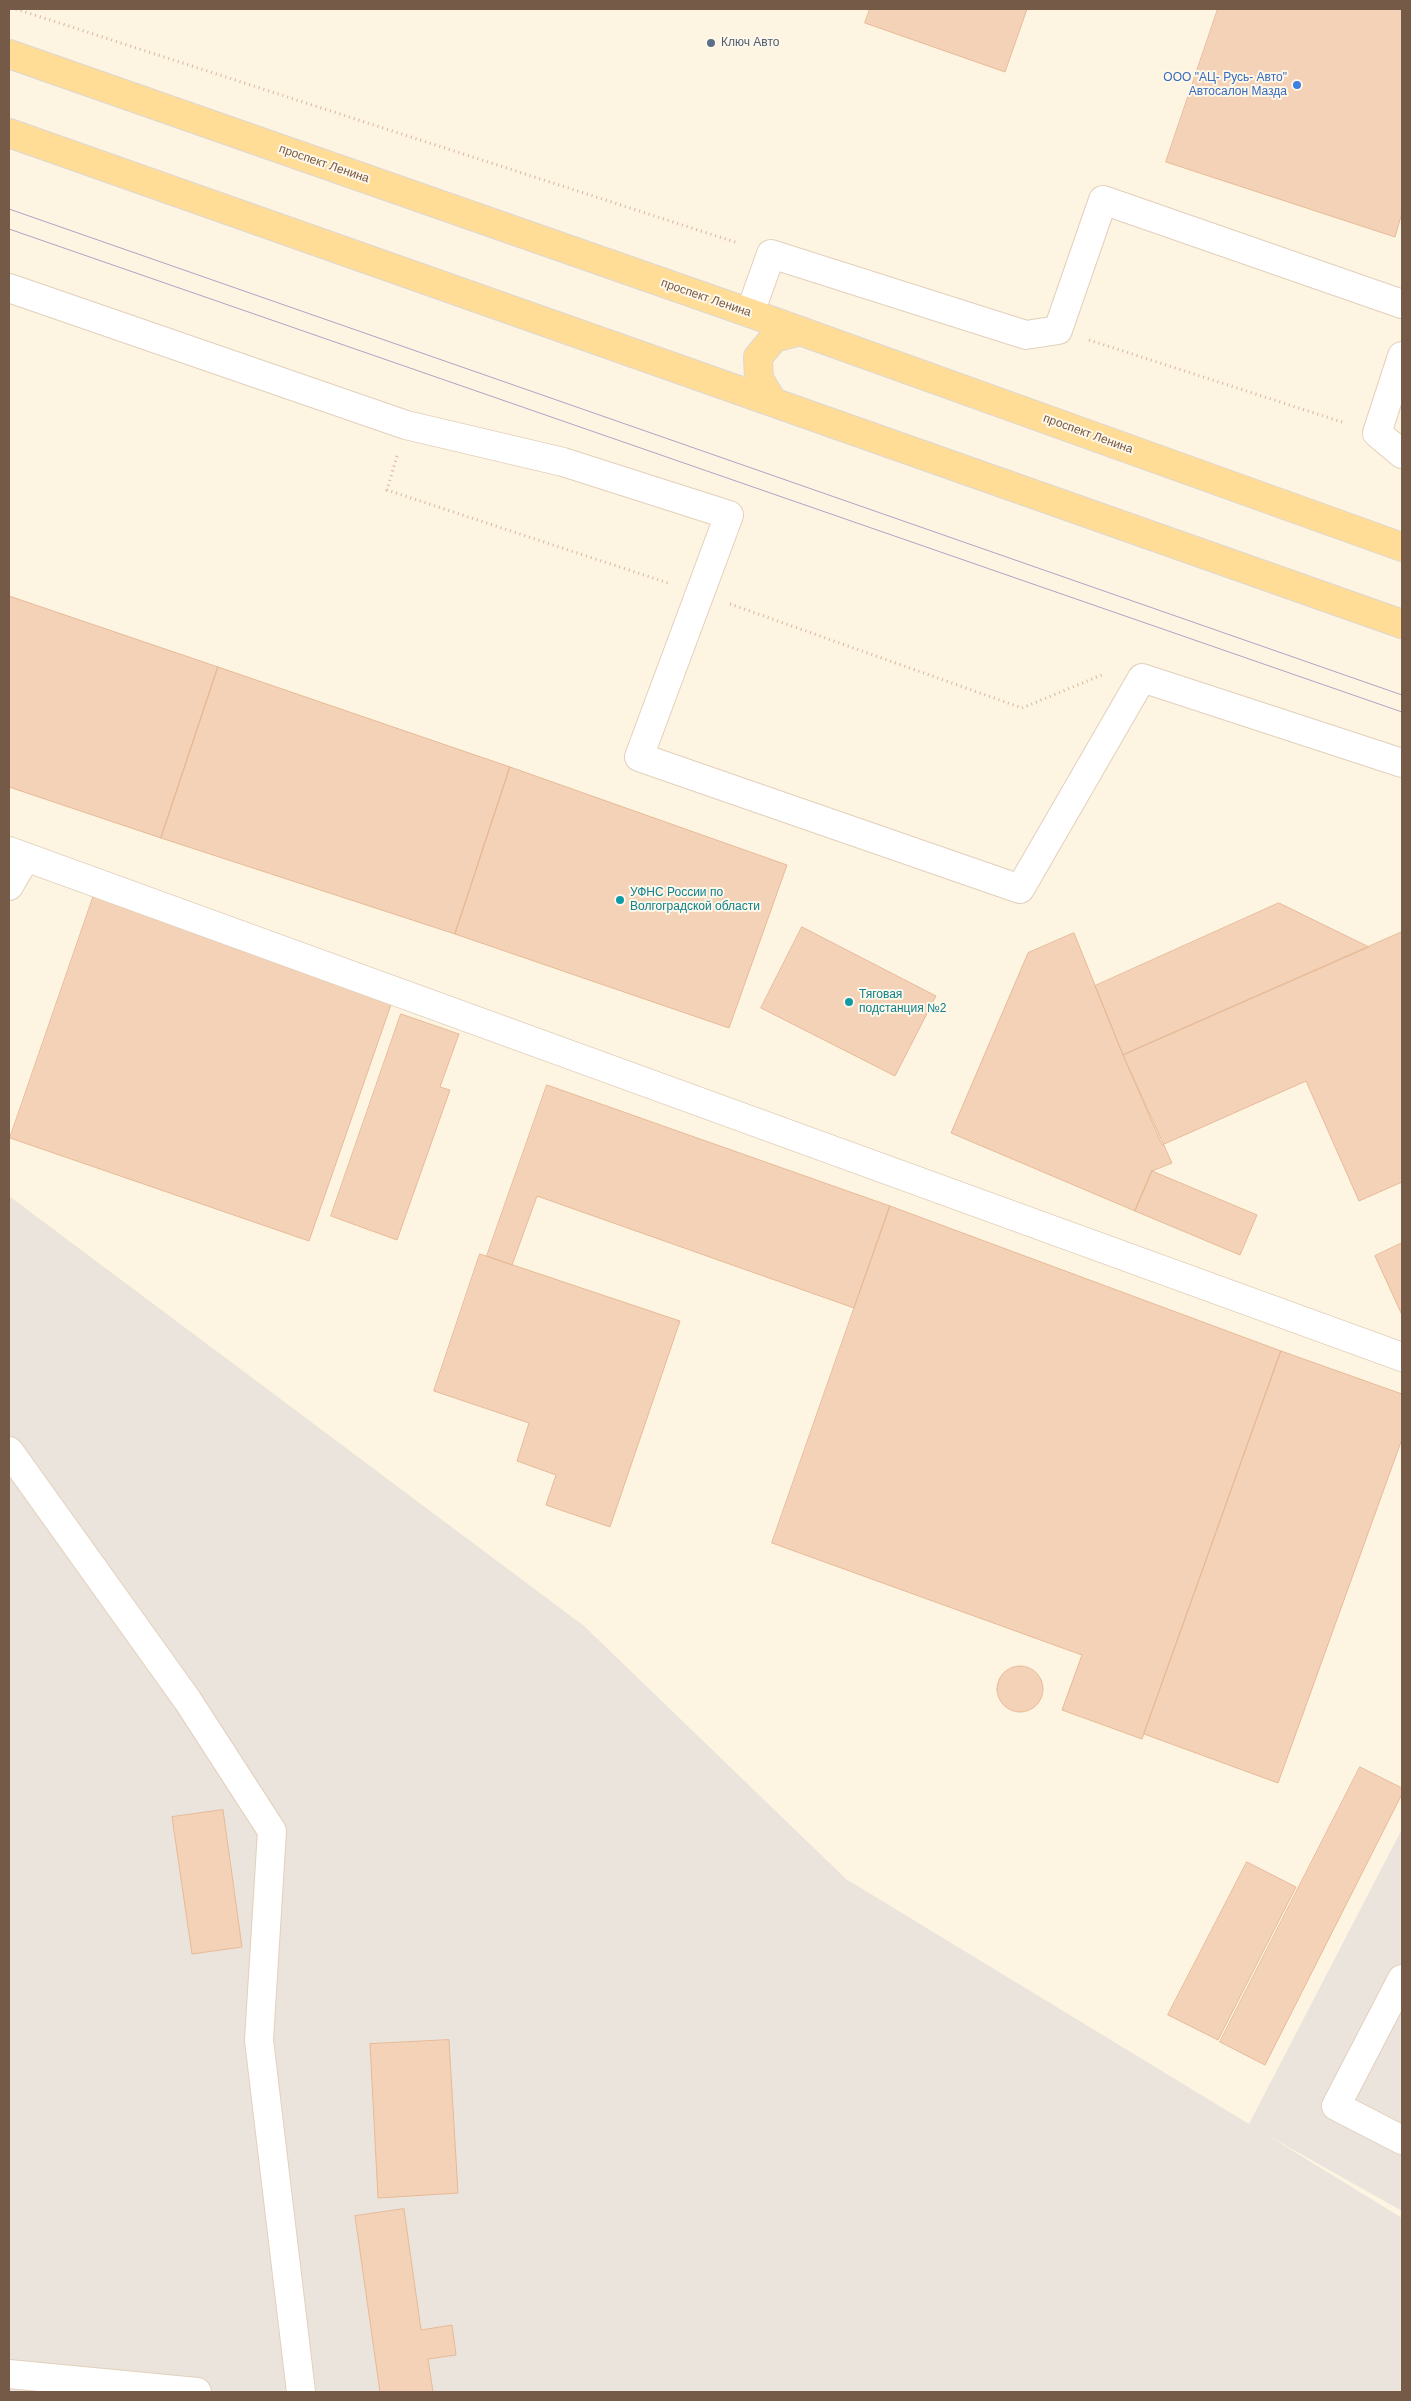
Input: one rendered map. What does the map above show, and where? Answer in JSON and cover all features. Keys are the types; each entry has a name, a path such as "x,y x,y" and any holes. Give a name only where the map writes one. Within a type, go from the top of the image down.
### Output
{"main road":[{"name":"проспект Ленина","path":"9,54 801,331 1402,547"},
{"path":"9,133 1402,624"},
{"path":"773,402 759,379 758,356 774,338 801,331"}],"street":[{"path":"750,313 771,254 1026,335 1058,330 1103,200 1402,304"},
{"path":"9,288 406,425 563,462 729,515 639,757 1020,889 1142,678 1402,763"},
{"path":"1402,356 1377,433 1402,454"},
{"path":"9,886 17,854 1402,1357"},
{"path":"9,1451 188,1700 272,1831 259,2040 301,2392"},
{"path":"1402,1978 1336,2106 1402,2140"},
{"path":"9,2374 197,2392"}],"path":[{"path":"16,9 771,254"},
{"path":"1058,330 1377,433"},
{"path":"406,425 387,490 700,594 1022,708 1117,668 1142,678"}],"shaded area":[{"path":"9,1196 584,1626 846,1879 1249,2124 1402,1829 1402,2211 1267,2135 1402,2218 1402,2392 9,2392"}],"building":[{"path":"870,9 1027,9 1005,72 865,23"},
{"name":"ООО \"АЦ- Русь- Авто\" Автосалон Мазда","path":"1218,9 1402,9 1402,213 1395,237 1166,162"},
{"path":"9,596 218,667 161,838 9,787"},
{"path":"218,667 510,767 455,934 161,838"},
{"name":"УФНС России по Волгоградской области","path":"510,767 787,865 729,1028 455,934"},
{"path":"95,892 394,996 309,1241 10,1138"},
{"path":"1279,903 1369,947 1123,1055 1095,986"},
{"name":"Тяговая подстанция №2","path":"802,927 936,996 895,1076 761,1008"},
{"path":"1402,932 1402,1182 1359,1201 1306,1081 1162,1145 1123,1055"},
{"path":"1074,933 1123,1055 1172,1163 1152,1171 1135,1211 951,1133 1028,953"},
{"path":"401,1014 459,1034 440,1087 450,1090 397,1240 331,1216"},
{"path":"547,1085 890,1206 854,1308 537,1196 512,1265 487,1256"},
{"path":"1152,1171 1257,1215 1240,1255 1135,1211"},
{"path":"890,1206 1281,1351 1142,1739 1062,1710 1082,1655 772,1543"},
{"path":"1402,1243 1402,1315 1375,1256"},
{"path":"480,1254 680,1321 610,1527 546,1505 556,1475 517,1461 529,1423 434,1391"},
{"path":"1281,1351 1402,1394 1402,1439 1278,1783 1144,1734"},
{"path":"1020,1666 1033,1670 1039,1676 1043,1689 1039,1702 1033,1708 1020,1712 1007,1708 1001,1702 997,1689 1001,1676 1007,1670"},
{"path":"1360,1767 1402,1788 1402,1794 1265,2065 1220,2042"},
{"path":"223,1810 242,1947 192,1954 172,1817"},
{"path":"1247,1862 1296,1887 1218,2040 1168,2015"},
{"path":"449,2040 458,2193 378,2198 370,2044"},
{"path":"404,2209 421,2330 452,2325 456,2355 428,2359 433,2392 380,2392 355,2216"}],"tram line":[{"path":"9,209 1402,695"},
{"path":"9,229 1402,712"}],"place":[{"name":"Ключ Авто","path":"711,43"},
{"name":"ООО \"АЦ- Русь- Авто\" Автосалон Мазда","path":"1297,85"},
{"name":"УФНС России по Волгоградской области","path":"620,900"},
{"name":"Тяговая подстанция №2","path":"849,1002"}]}
